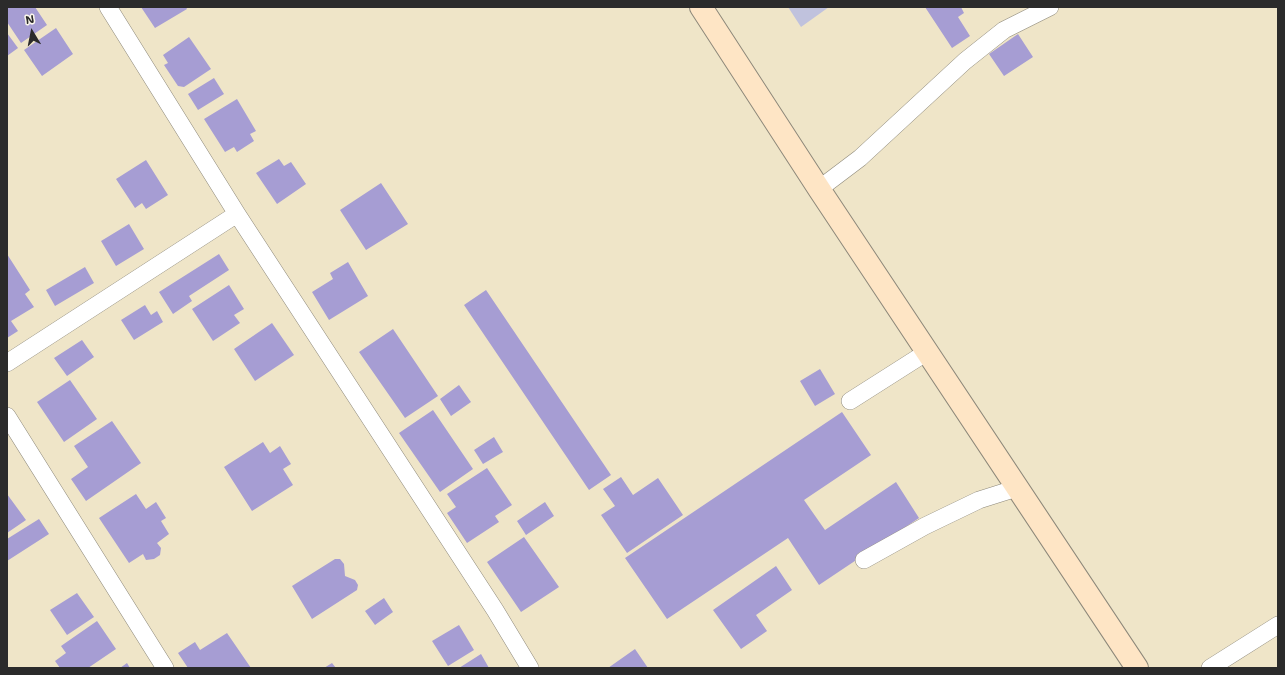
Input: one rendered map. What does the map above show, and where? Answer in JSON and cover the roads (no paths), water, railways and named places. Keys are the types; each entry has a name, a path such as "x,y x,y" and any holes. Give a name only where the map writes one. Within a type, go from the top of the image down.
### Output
{"street":[{"path":"108,7 237,214 495,610 530,668"},
{"path":"701,7 819,189 1137,668"},
{"path":"819,189 860,158 965,61 1004,30 1050,7"},
{"path":"7,363 237,214"},
{"path":"850,401 927,352"},
{"path":"7,416 165,668"},
{"path":"864,560 925,526 979,500 1017,488"},
{"path":"1210,668 1278,625"}]}
